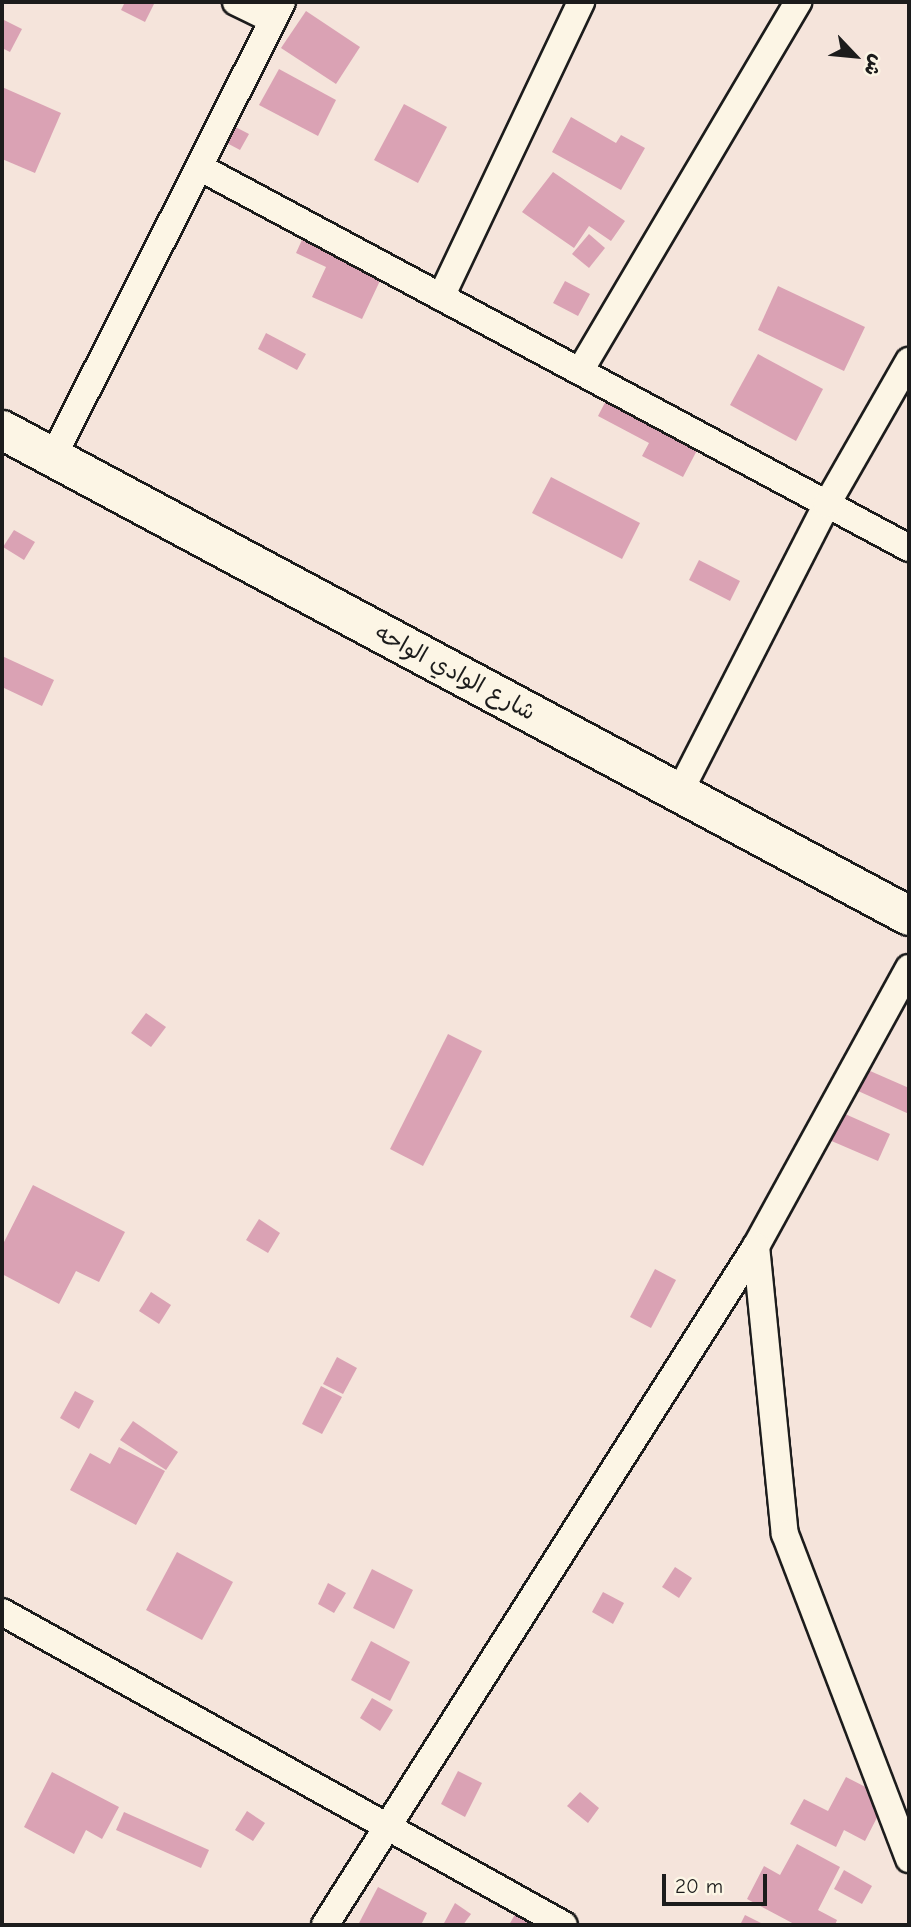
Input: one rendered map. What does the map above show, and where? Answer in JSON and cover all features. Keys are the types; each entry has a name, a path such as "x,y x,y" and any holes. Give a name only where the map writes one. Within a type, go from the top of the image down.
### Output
{"main road":[{"name":"شارع الوادي الواحه","path":"2,430 909,916"}],"street":[{"path":"53,457 277,11 236,2"},
{"path":"442,297 581,2"},
{"path":"580,371 798,2"},
{"path":"199,167 909,548"},
{"path":"679,793 827,503 909,361"},
{"path":"325,1925 756,1246 909,968"},
{"path":"756,1246 785,1534 909,1859"},
{"path":"2,1612 564,1925"}],"building":[{"path":"125,2 155,2 145,22 121,10"},
{"path":"306,11 360,47 336,84 281,48"},
{"path":"2,19 22,29 10,52 2,48"},
{"path":"279,69 336,100 318,136 259,105"},
{"path":"2,87 61,113 35,173 2,159"},
{"path":"404,104 447,127 418,183 374,160"},
{"path":"571,117 616,143 621,135 645,148 621,190 552,152"},
{"path":"218,118 249,134 240,150 210,134"},
{"path":"553,172 625,221 611,241 589,226 574,248 522,212"},
{"path":"306,231 386,268 362,319 312,297 326,267 296,253"},
{"path":"589,234 605,248 589,268 572,254"},
{"path":"565,281 590,294 578,316 553,303"},
{"path":"778,286 865,327 844,371 758,330"},
{"path":"266,333 306,354 297,370 258,349"},
{"path":"758,354 823,389 796,441 730,405"},
{"path":"611,391 703,439 683,477 642,456 649,443 598,416"},
{"path":"551,477 640,523 622,559 532,513"},
{"path":"14,530 35,542 24,560 3,547"},
{"path":"699,560 740,581 730,601 689,580"},
{"path":"2,656 54,680 42,706 2,687"},
{"path":"146,1013 166,1027 151,1047 131,1033"},
{"path":"448,1034 482,1051 423,1166 390,1149"},
{"path":"845,1060 909,1088 909,1114 836,1081"},
{"path":"825,1105 890,1134 878,1161 813,1133"},
{"path":"33,1185 125,1232 99,1282 76,1271 59,1304 2,1274 2,1246"},
{"path":"259,1219 280,1233 268,1253 246,1240"},
{"path":"655,1269 676,1280 651,1328 630,1317"},
{"path":"151,1292 171,1305 159,1324 139,1311"},
{"path":"337,1357 357,1368 343,1394 323,1384"},
{"path":"321,1386 342,1397 322,1434 302,1424"},
{"path":"75,1391 94,1401 79,1429 60,1418"},
{"path":"133,1421 178,1452 166,1470 120,1440"},
{"path":"119,1447 165,1471 136,1525 70,1490 90,1453 110,1464"},
{"path":"177,1552 233,1582 202,1640 146,1610"},
{"path":"675,1567 692,1578 679,1598 662,1587"},
{"path":"372,1569 413,1590 394,1629 353,1608"},
{"path":"328,1583 346,1593 334,1613 318,1604"},
{"path":"603,1592 624,1603 613,1624 592,1612"},
{"path":"371,1641 410,1662 390,1701 351,1680"},
{"path":"372,1698 393,1710 380,1731 360,1718"},
{"path":"458,1771 482,1783 465,1817 441,1804"},
{"path":"52,1772 119,1807 102,1839 86,1830 74,1854 24,1827"},
{"path":"846,1777 887,1798 865,1841 844,1830 836,1847 790,1824 804,1799 828,1811"},
{"path":"580,1792 599,1808 588,1823 567,1806"},
{"path":"247,1811 265,1823 253,1841 235,1830"},
{"path":"124,1812 209,1850 201,1868 116,1830"},
{"path":"797,1844 840,1867 818,1910 837,1920 835,1925 796,1925 747,1899 764,1866 780,1875"},
{"path":"844,1870 872,1886 862,1904 834,1889"},
{"path":"378,1887 427,1913 421,1925 358,1925"},
{"path":"522,1902 565,1925 509,1925"},
{"path":"455,1903 471,1914 463,1925 443,1925"},
{"path":"745,1915 765,1925 740,1925"}]}
